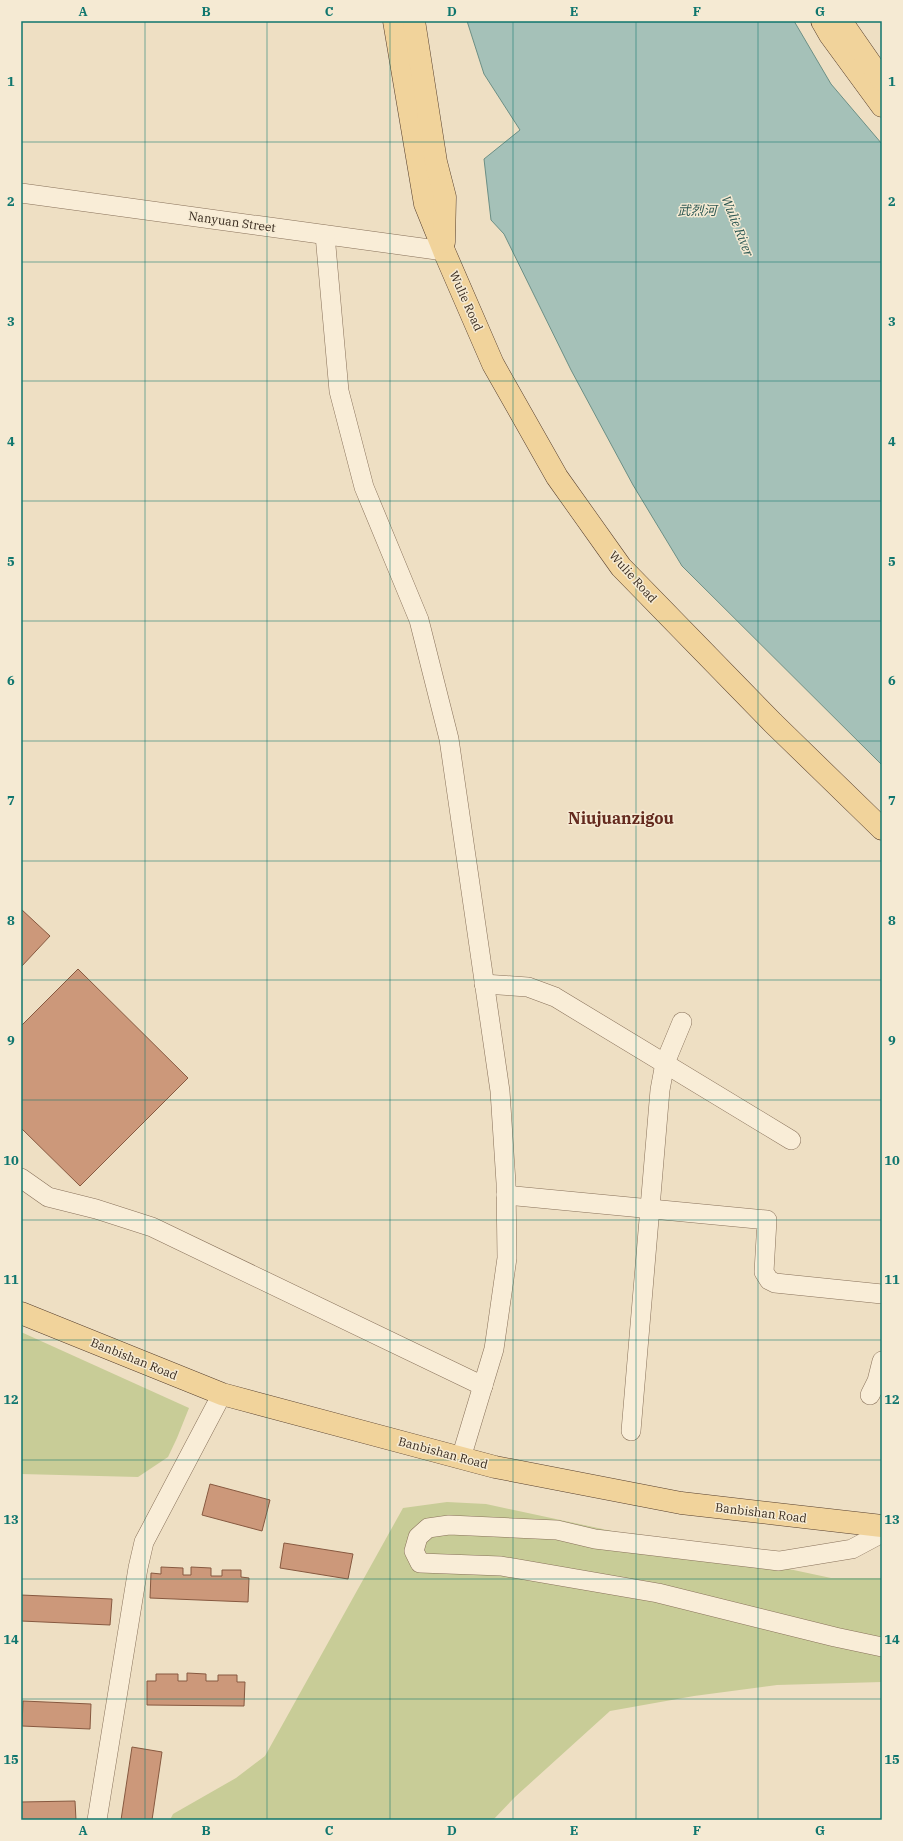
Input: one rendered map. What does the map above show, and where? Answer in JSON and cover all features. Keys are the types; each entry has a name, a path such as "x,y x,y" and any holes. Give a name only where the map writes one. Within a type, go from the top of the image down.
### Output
{"main road":[{"name":"Wulie Road","path":"394,21 425,204 493,364 557,476 621,567 773,723 882,829"},
{"name":"Wulie Road","path":"414,21 436,162 445,197 444,251"},
{"path":"822,21 830,35 882,106"},
{"path":"841,21 882,80"},
{"name":"Banbishan Road","path":"21,1313 222,1394 495,1467 681,1503 882,1526"}],"street":[{"name":"Nanyuan Street","path":"21,193 444,251"},
{"path":"324,235 339,391 364,487 419,620 449,739 500,1091 506,1195 507,1258 494,1349 461,1458"},
{"path":"484,984 528,987 555,997 791,1140"},
{"path":"631,1431 660,1090 665,1063 682,1022"},
{"path":"21,1178 48,1197 96,1209 152,1227 483,1386"},
{"path":"506,1195 767,1220 764,1272 769,1280 775,1283 882,1294"},
{"path":"870,1395 877,1381 882,1361"},
{"path":"97,1820 138,1568 144,1542 222,1394"},
{"path":"882,1533 852,1549 779,1561 595,1539 557,1530 449,1525 428,1528 418,1537 414,1551 420,1563 501,1566 658,1593 835,1637 882,1647"}],"green space":[{"path":"21,1332 189,1408 168,1457 138,1477 21,1474"},
{"path":"447,1502 486,1504 831,1578 882,1578 882,1682 777,1685 694,1696 610,1711 515,1797 493,1820 170,1820 173,1814 236,1778 265,1756 403,1508"}],"water":[{"name":"武烈河","path":"467,21 794,21 831,84 882,144 882,765 682,566 633,485 571,370 504,234 491,220 484,159 520,130 484,74"}],"building":[{"path":"21,909 50,936 21,967"},
{"path":"78,969 188,1078 80,1186 21,1128 21,1026"},
{"path":"210,1484 270,1500 262,1531 202,1515"},
{"path":"284,1543 353,1554 348,1579 280,1568"},
{"path":"161,1567 183,1568 183,1575 191,1575 191,1567 211,1568 211,1576 222,1576 222,1570 241,1570 241,1577 249,1578 248,1602 150,1598 151,1573 161,1574"},
{"path":"21,1595 112,1599 110,1625 21,1621"},
{"path":"187,1673 206,1674 206,1681 218,1681 218,1675 237,1675 237,1682 245,1682 244,1706 147,1705 147,1681 156,1681 156,1674 178,1674 178,1681 187,1681"},
{"path":"23,1701 91,1704 90,1729 22,1726"},
{"path":"132,1747 162,1752 152,1820 121,1820"},
{"path":"75,1801 76,1820 21,1820 21,1802"}],"district":[{"name":"Niujuanzigou","path":"621,818"}],"water label":[{"name":"Wulie River","path":"738,226"}]}
